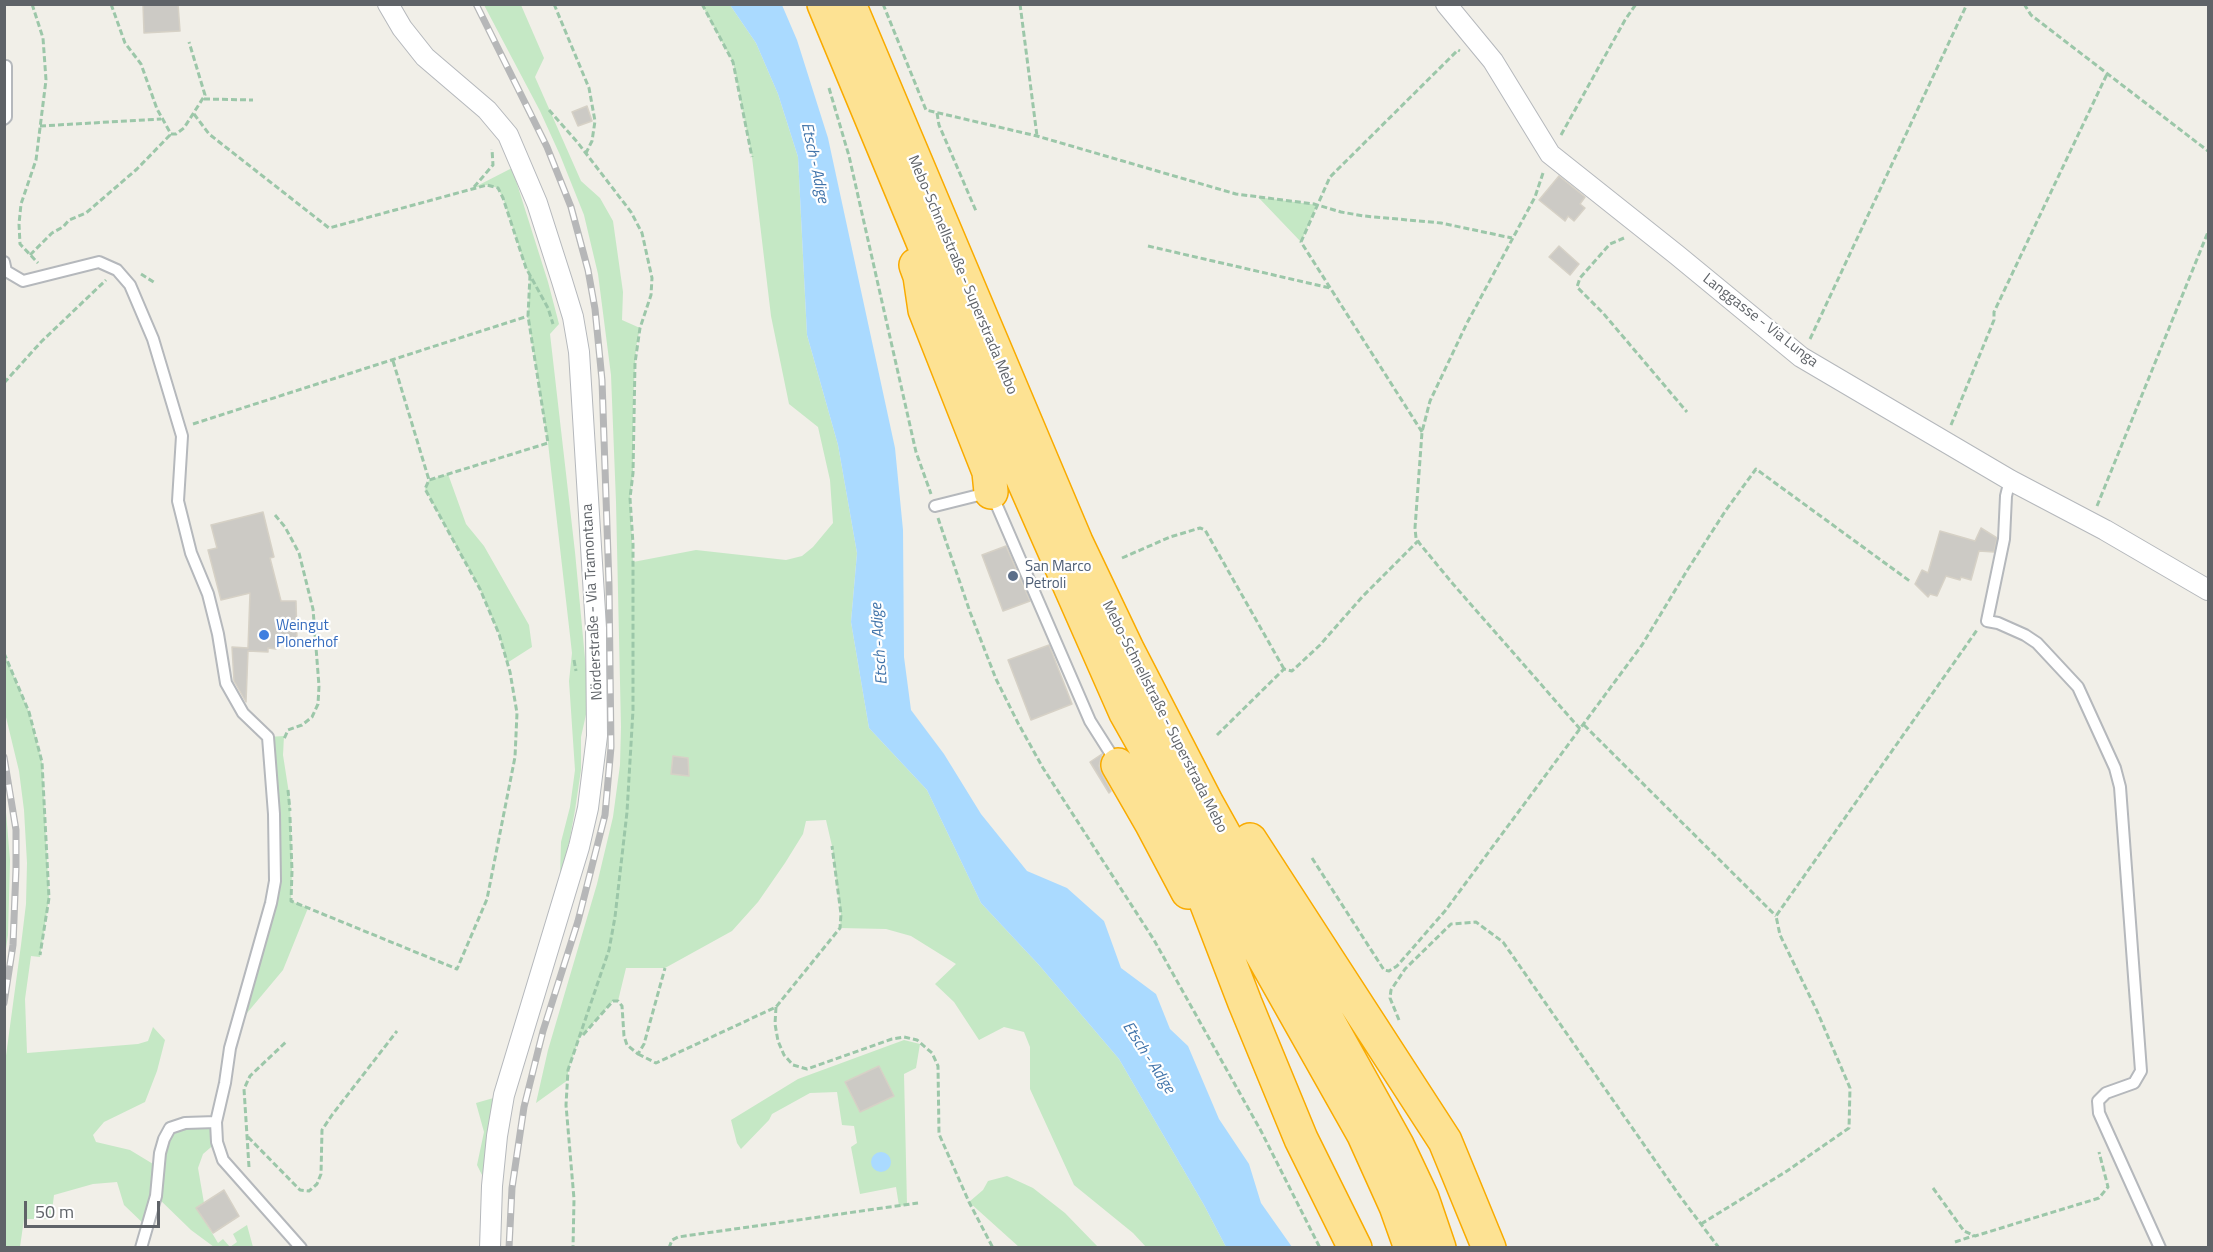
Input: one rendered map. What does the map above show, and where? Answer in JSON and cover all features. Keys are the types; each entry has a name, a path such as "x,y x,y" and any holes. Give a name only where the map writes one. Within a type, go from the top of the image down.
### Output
{"highway":[{"name":"Mebo-Schnellstraße - Superstrada Mebo","path":"824,4 1003,434 1126,713 1364,1136 1396,1206 1411,1248"},
{"name":"Mebo-Schnellstraße - Superstrada Mebo","path":"849,4 1076,542 1206,802 1397,1145 1422,1198 1439,1248"},
{"path":"883,147 882,173 920,276 925,310 940,352 961,398 989,472 991,492"},
{"path":"1127,648 1156,675 1219,792 1445,1141 1489,1248"},
{"path":"1126,713 1132,744 1188,855 1291,1114 1354,1248"},
{"path":"1118,765 1196,909 1274,1098 1291,1114"}],"street":[{"name":"Nörderstraße - Via Tramontana","path":"388,4 402,28 425,57 487,110 508,135 537,203 573,317 579,352 596,628 597,736 588,808 579,847 504,1095 492,1186 490,1248"},
{"name":"Langgasse - Via Lunga","path":"1446,4 1493,61 1550,154 1801,357 2010,480 2091,522 2208,590"}],"lane":[{"path":"4,118 6,117 6,66"},
{"path":"4,262 6,271 23,281 99,262 117,270 130,285 153,339 180,428 182,436 178,501 191,553 208,594 218,634 226,683 243,712 268,737 274,814 275,881 230,1048 216,1122 217,1142 223,1160 301,1248"},
{"path":"2010,480 2006,496 2004,539 1988,621 1998,623 2037,643 2078,687 2115,768 2120,788 2140,1071 2134,1083 2106,1093 2098,1101 2099,1113 2160,1248"},
{"path":"934,506 991,492 1090,721 1118,765"},
{"path":"141,1248 156,1196 160,1153 170,1128 185,1123 216,1122"}],"path":[{"path":"32,4 43,38 46,80 36,159 21,204 20,244 38,263 47,268"},
{"path":"111,4 125,43 141,63 162,119 171,134"},
{"path":"554,4 589,88 595,121 592,141 586,153"},
{"path":"702,4 733,62 752,157"},
{"path":"883,4 926,110 1037,136 1236,194 1317,205 1364,216 1442,223 1512,237"},
{"path":"1020,4 1037,136"},
{"path":"1581,730 1418,541 1415,528 1422,432 1430,401 1534,197 1553,145 1561,136 1636,4"},
{"path":"1801,357 1967,4"},
{"path":"2024,4 2031,15 2208,151"},
{"path":"30,255 69,220 87,213 137,169 171,134 176,134 184,128 205,95 189,42"},
{"path":"1422,432 1301,242 1330,177 1458,50 1468,56 1482,48"},
{"path":"1944,441 1994,320 1994,312 2107,74"},
{"path":"826,78 849,156 914,442 970,612 996,679 1043,768 1154,940 1262,1131 1320,1248"},
{"path":"204,99 253,100"},
{"path":"937,113 939,125 976,211"},
{"path":"194,114 209,134 329,228 487,185 498,188 526,268 548,308 554,327"},
{"path":"40,126 162,119"},
{"path":"1638,224 1621,240 1610,244 1580,278 1577,287 1687,412"},
{"path":"2091,522 2208,232"},
{"path":"1148,246 1330,288"},
{"path":"4,383 41,342 117,270"},
{"path":"138,272 155,283"},
{"path":"288,788 291,901 457,969 487,899 515,757 517,713 510,672 499,634 480,589 424,489 429,480 548,443 528,316 530,275"},
{"path":"180,428 528,316"},
{"path":"393,360 429,480"},
{"path":"1312,858 1384,970 1389,971 1397,966 1445,911 1581,730 1642,645 1726,510 1756,469 1911,582"},
{"path":"274,515 285,527 299,553 313,609 318,686 318,704 312,717 302,725 288,730 284,736 284,745"},
{"path":"1122,558 1170,537 1200,528 1205,530 1284,669 1292,671 1320,645 1363,596 1418,541"},
{"path":"1776,916 1968,642 1988,621"},
{"path":"4,653 29,712 42,762 49,898 40,955"},
{"path":"1217,735 1284,669"},
{"path":"1584,725 1776,916 1780,935 1817,1011 1850,1088 1849,1128 1788,1172 1701,1224"},
{"path":"579,1039 613,1001 618,1001 622,1006 627,1045 638,1054 656,1063 776,1007 840,928 841,914 832,846"},
{"path":"1403,1029 1390,998 1392,990 1405,969 1451,924 1476,922 1503,942 1679,1195 1719,1248"},
{"path":"638,1054 644,1044 665,968"},
{"path":"776,1007 774,1024 778,1041 784,1055 792,1065 807,1069 892,1039 904,1037 918,1040 932,1053 938,1066 939,1134 969,1202 993,1248"},
{"path":"248,1137 300,1190 309,1191 317,1184 321,1174 322,1130 397,1031"},
{"path":"250,1190 244,1089 250,1077 287,1041"},
{"path":"1955,1242 2099,1198 2108,1187 2098,1147"},
{"path":"1933,1188 1964,1231 1975,1236"},
{"path":"669,1248 672,1240 678,1237 918,1203"}],"green space":[{"path":"484,5 521,5 544,58 535,77 581,181 600,198 613,221 623,292 622,320 640,328 636,347 633,473 630,498 633,562 696,550 786,560 802,556 813,547 833,523 830,480 818,427 789,404 771,316 752,157 733,62 702,5 730,5 756,43 778,94 798,157 807,335 838,445 857,553 851,622 869,728 927,790 981,903 1039,965 1119,1059 1226,1247 1146,1247 1133,1233 1074,1185 1030,1089 1030,1047 1024,1032 1004,1027 979,1040 954,1002 935,984 956,964 911,936 886,929 840,928 841,914 832,846 826,820 806,821 803,834 785,863 758,902 732,931 665,968 626,968 618,1001 613,1001 579,1039 568,1070 568,1080 536,1103 548,1050 597,884 613,817 620,765 616,502 611,375 598,274 584,215 540,111"},
{"path":"512,168 559,324 550,334 575,552 589,701 581,737 581,770 575,810 568,849 560,876 561,842 570,807 575,770 569,681 572,653 548,443 528,316 530,275 498,188 487,185 473,188"},
{"path":"1258,197 1317,205 1301,242"},
{"path":"448,474 466,524 484,546 529,625 532,647 507,663 499,634 480,589 425,489 429,480"},
{"path":"4,653 29,712 42,762 49,898 40,957 31,956 25,999 27,1053 138,1044 148,1041 153,1027 165,1040 157,1071 145,1102 104,1122 93,1135 96,1142 130,1150 158,1167 170,1128 216,1122 217,1142 203,1154 198,1168 204,1203 197,1208 218,1243 223,1239 230,1247 214,1247 191,1230 156,1196 147,1227 124,1205 117,1182 93,1184 54,1195 51,1219 24,1219 20,1247 5,1247 5,1063 26,904 27,863 19,771 5,713"},
{"path":"284,736 283,755 290,800 291,901 308,908 283,970 237,1025 271,903 268,737"},
{"path":"4,788 10,860 8,935 5,955"},
{"path":"904,1040 920,1044 916,1068 904,1074 907,1205 899,1206 896,1187 860,1194 851,1147 857,1143 854,1126 842,1125 837,1092 810,1093 772,1114 741,1149 737,1143 731,1120 798,1079"},
{"path":"504,1095 492,1186 477,1165 484,1132 476,1103"},
{"path":"1007,1176 1033,1188 1065,1213 1098,1247 1019,1247 969,1202 983,1190 988,1181"},
{"path":"247,1225 253,1247 230,1247 237,1242 233,1234"}],"water":[{"name":"Etsch - Adige","path":"730,5 782,5 797,40 828,138 895,448 903,530 904,657 911,710 944,754 981,814 1027,871 1067,888 1104,921 1121,968 1156,994 1170,1029 1188,1046 1219,1119 1249,1164 1261,1203 1292,1247 1226,1247 1119,1059 1039,965 981,903 927,790 869,728 851,622 857,553 838,445 807,335 798,157 778,94 756,43"},
{"path":"881,1152 888,1155 891,1162 888,1169 881,1172 874,1169 871,1162 874,1155"}],"building":[{"path":"143,4 178,4 180,31 144,33"},
{"path":"587,106 592,121 578,126 572,112"},
{"path":"1559,176 1585,197 1580,204 1585,208 1574,221 1568,216 1565,221 1539,200"},
{"path":"1559,246 1579,264 1570,275 1549,257"},
{"path":"263,512 274,557 270,558 281,601 296,601 297,640 276,642 276,649 268,648 268,652 248,651 246,702 234,681 232,647 248,648 250,593 221,600 208,550 217,548 211,525"},
{"path":"1981,528 1997,538 1994,552 1979,551 1971,580 1946,576 1937,596 1930,594 1928,597 1915,584 1922,570 1928,573 1940,531 1975,541"},
{"name":"San Marco Petroli","path":"1006,546 1030,601 1003,611 982,555"},
{"path":"1049,645 1072,704 1031,720 1008,660"},
{"path":"1102,754 1099,766 1111,791 1109,793 1090,762"},
{"path":"673,756 688,758 689,776 671,774"},
{"path":"879,1066 894,1096 860,1112 845,1082"},
{"path":"224,1190 239,1216 213,1233 196,1208"}],"railway":[{"path":"476,4 547,147 571,207 588,270 595,309 602,380 609,585 611,747 605,815 578,921 543,1031 524,1107 512,1188 509,1248"},
{"path":"4,757 16,830 13,945 4,1003"}],"place":[{"name":"San Marco Petroli","path":"1013,576"},
{"name":"Weingut Plonerhof","path":"264,635"}]}
